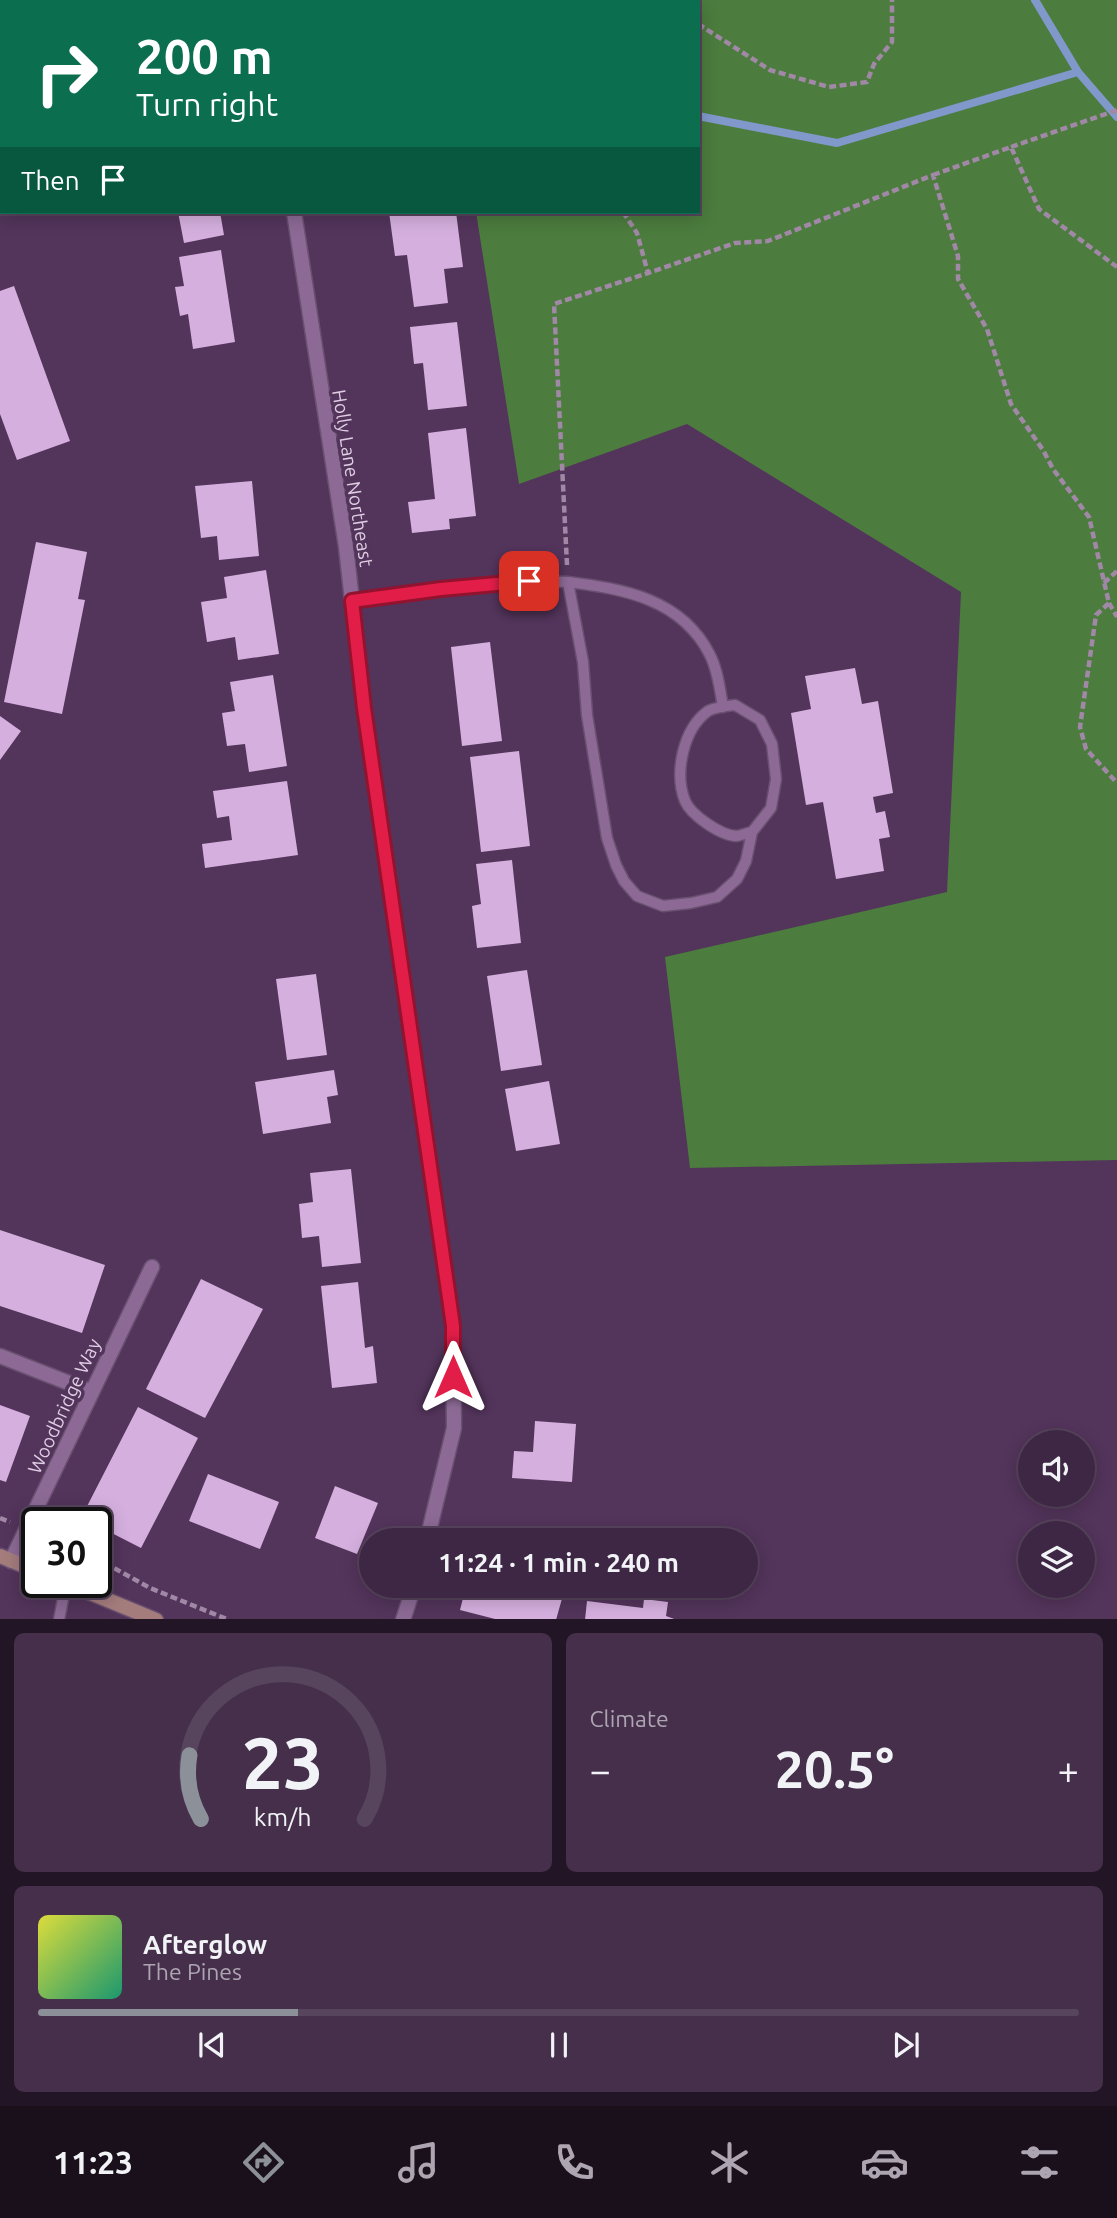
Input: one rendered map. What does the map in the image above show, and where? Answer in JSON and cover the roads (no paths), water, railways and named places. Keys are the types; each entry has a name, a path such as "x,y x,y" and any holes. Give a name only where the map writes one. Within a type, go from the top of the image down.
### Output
{"main road":[{"path":"103,1598 156,1619"}],"street":[{"name":"Holly Lane Northeast","path":"294,214 346,547 364,708 453,1326 454,1428 430,1528"},
{"name":"Woodbridge Way","path":"6,1559 92,1392 152,1267"},
{"path":"0,1356 92,1392"},
{"path":"402,1619 410,1598"}],"lane":[{"path":"352,601 516,582 568,582 610,587 652,600 689,624 710,656 723,707"},
{"path":"568,582 583,662 587,715 607,838 615,865 624,881 638,895 663,906 691,903 717,897 737,879 746,862 752,832 771,808 776,779 772,744 760,720 734,705 709,710 692,731 682,755 681,780 685,802 701,821 717,829 734,836 752,832"},
{"path":"59,1619 62,1598"}],"waterway":[{"path":"1035,0 1078,72 1117,117"},
{"path":"700,116 837,143 1078,72"}]}
